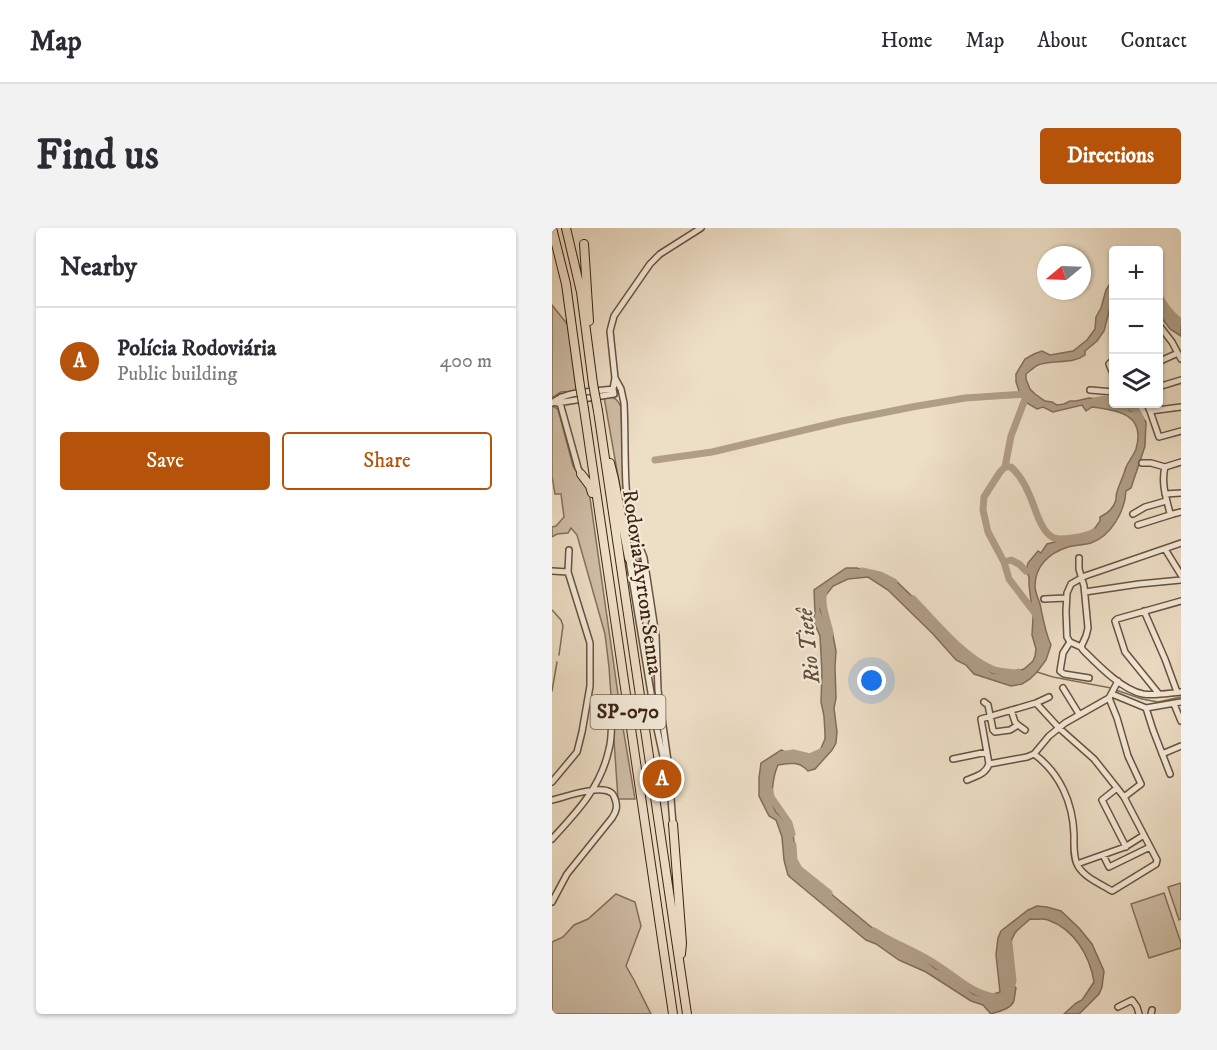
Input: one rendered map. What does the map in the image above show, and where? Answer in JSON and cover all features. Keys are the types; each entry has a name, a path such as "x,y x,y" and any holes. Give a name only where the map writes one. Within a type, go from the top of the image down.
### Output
{"highway":[{"name":"Rodovia Ayrton Senna","path":"552,228 566,284 673,1014"},
{"name":"Rodovia Ayrton Senna","path":"566,228 581,292 687,1014"},
{"path":"584,244 589,305 588,344"},
{"path":"604,451 614,479 629,558 633,565 640,566"},
{"path":"581,474 590,474 592,468"},
{"path":"581,474 592,493 603,561 608,576"},
{"path":"673,824 682,943 680,970"}],"street":[{"path":"613,392 615,378 610,331 614,316 660,254 701,228"},
{"path":"1163,332 1172,342 1179,356 1163,361"},
{"path":"615,378 623,395 625,409 627,506 634,538 644,558 654,617 658,690 668,761 673,824"},
{"path":"1163,385 1181,380"},
{"path":"1090,390 1109,392"},
{"path":"561,400 613,392"},
{"path":"613,392 625,409"},
{"path":"552,403 613,392 623,395"},
{"path":"561,400 581,474"},
{"path":"563,414 566,405 571,400"},
{"path":"1150,411 1181,407"},
{"path":"1149,408 1159,437 1181,432"},
{"path":"1142,463 1165,467 1181,462"},
{"path":"1165,467 1163,479 1172,514"},
{"path":"1133,514 1166,497 1181,493"},
{"path":"1138,525 1181,512"},
{"path":"1144,611 1179,692 1142,694 1117,683 1067,637 1066,598 1071,584 1083,577 1181,543"},
{"path":"1165,549 1181,575"},
{"path":"552,782 578,752 590,686 590,643 568,572 569,550"},
{"path":"629,558 659,739 670,789"},
{"path":"632,576 644,558"},
{"path":"1079,558 1088,628 1083,650"},
{"path":"552,571 568,572"},
{"path":"1085,592 1181,580"},
{"path":"1044,598 1066,598"},
{"path":"1159,694 1125,652 1115,621 1181,601"},
{"path":"644,647 654,617"},
{"path":"1070,642 1061,659 1061,672 1089,678"},
{"path":"989,764 1034,754 1059,728 1111,695 1117,683"},
{"path":"1063,688 1079,714"},
{"path":"1111,695 1146,708 1181,702"},
{"path":"1111,695 1128,756 1141,784 1124,797"},
{"path":"967,780 988,769 981,719 1049,697"},
{"path":"984,702 988,705 995,732 1010,730 1018,725"},
{"path":"1034,754 1051,769 1062,787 1073,821 1077,864 1089,877 1112,891 1156,864 1157,860 1124,797 1094,759 1059,728 1036,703"},
{"path":"1174,704 1181,721"},
{"path":"1146,708 1170,774"},
{"path":"1011,710 1015,722 1025,730"},
{"path":"552,839 594,790 609,753 612,717"},
{"path":"1162,754 1181,746"},
{"path":"953,759 987,752"},
{"path":"1117,788 1102,800 1126,847"},
{"path":"552,800 594,790 611,792 616,805 615,813 605,828 567,874 552,900"},
{"path":"1077,864 1126,847 1144,835"},
{"path":"1103,855 1109,867 1150,847"},
{"path":"1118,1006 1132,1000 1139,1014"}],"shaded area":[{"name":"Rio Tietê","path":"1109,285 1109,313 1104,331 1097,341 1085,351 1085,355 1074,360 1038,365 1026,374 1030,389 1045,401 1057,405 1089,398 1109,400 1109,408 1129,408 1130,411 1139,412 1146,422 1145,446 1131,488 1126,491 1123,507 1111,529 1098,540 1068,547 1055,553 1044,561 1037,572 1035,586 1051,645 1046,660 1030,679 1022,684 1011,686 974,674 966,665 956,660 888,590 868,577 848,579 833,586 822,600 820,610 832,630 836,651 834,708 836,743 815,769 808,771 794,764 778,765 773,782 774,807 791,830 794,844 792,858 802,873 824,888 887,940 918,955 936,969 950,974 973,994 984,997 1000,992 996,955 998,938 1001,931 1028,910 1037,906 1061,911 1079,928 1092,944 1104,971 1099,994 1079,1014 1064,1014 1082,1000 1094,982 1085,953 1073,937 1057,924 1046,919 1030,919 1015,933 1011,943 1010,976 1016,988 1013,1003 991,1014 983,1005 971,1001 926,972 899,960 866,940 788,875 782,837 776,820 769,816 759,796 761,763 781,750 799,757 818,755 825,739 821,702 820,636 813,620 814,590 846,568 857,568 896,581 918,602 922,610 948,640 992,673 1008,674 1024,669 1033,661 1036,649 1032,635 1033,618 1029,577 1026,571 1028,563 1038,551 1041,553 1047,544 1082,539 1095,528 1100,517 1115,503 1116,494 1126,467 1136,449 1138,438 1134,422 1128,416 1112,410 1092,407 1086,411 1082,405 1053,412 1043,407 1037,409 1027,403 1020,394 1016,374 1025,359 1034,354 1042,351 1050,355 1073,351 1087,340 1095,329 1096,317"},
{"path":"1163,303 1169,313 1181,323 1181,336 1170,329 1163,319"},
{"path":"552,305 568,325 577,391 561,392 552,398"},
{"path":"604,397 615,399 621,407 624,499 629,534 640,560 635,563 633,561"},
{"path":"552,406 558,409 573,466 589,491 635,799 618,799 605,634 577,535 571,528 568,533 552,537 552,527 564,517 561,494 555,494 552,476"},
{"path":"1181,883 1181,919 1179,920 1168,887"},
{"path":"1164,893 1181,948 1149,958 1131,904"},
{"path":"616,894 635,902 641,926 626,966 651,1014 552,1014 552,942 563,937 574,925 588,919"}],"waterway":[{"name":"Rio Tietê","path":"1162,300 1168,310 1181,322"},
{"path":"655,460 712,452 912,407 965,398 1027,394 1011,436 1005,467"},
{"name":"Rio Tietê","path":"1095,401 1109,400"},
{"name":"Rio Tietê","path":"1134,408 1141,419"},
{"name":"Rio Tietê","path":"1036,617 1009,579 1004,562 988,532 983,510 984,497 1000,472 1005,467 1011,467 1022,479 1042,525 1049,535 1063,539 1094,532"},
{"path":"1004,562 1011,560 1026,571"},
{"name":"Rio Tietê","path":"862,571 880,575 894,582"},
{"name":"Rio Tietê","path":"824,592 824,607 830,634"},
{"name":"Rio Tietê","path":"913,599 950,638 981,663 995,670 1018,672"},
{"path":"552,610 563,626 559,655"},
{"path":"552,691 557,662"},
{"path":"1037,672 1111,688"},
{"path":"1116,690 1158,702 1181,697"},
{"name":"Rio Tietê","path":"781,755 793,753 810,757 825,750"},
{"name":"Rio Tietê","path":"770,791 771,797 789,823 792,834"},
{"name":"Rio Tietê","path":"793,845 794,860 799,869 829,893"},
{"name":"Rio Tietê","path":"874,931 929,960 977,992 995,997"},
{"name":"Rio Tietê","path":"1009,943 1013,981 1010,991"}],"place":[{"name":"Polícia Rodoviária","path":"662,779"}]}
